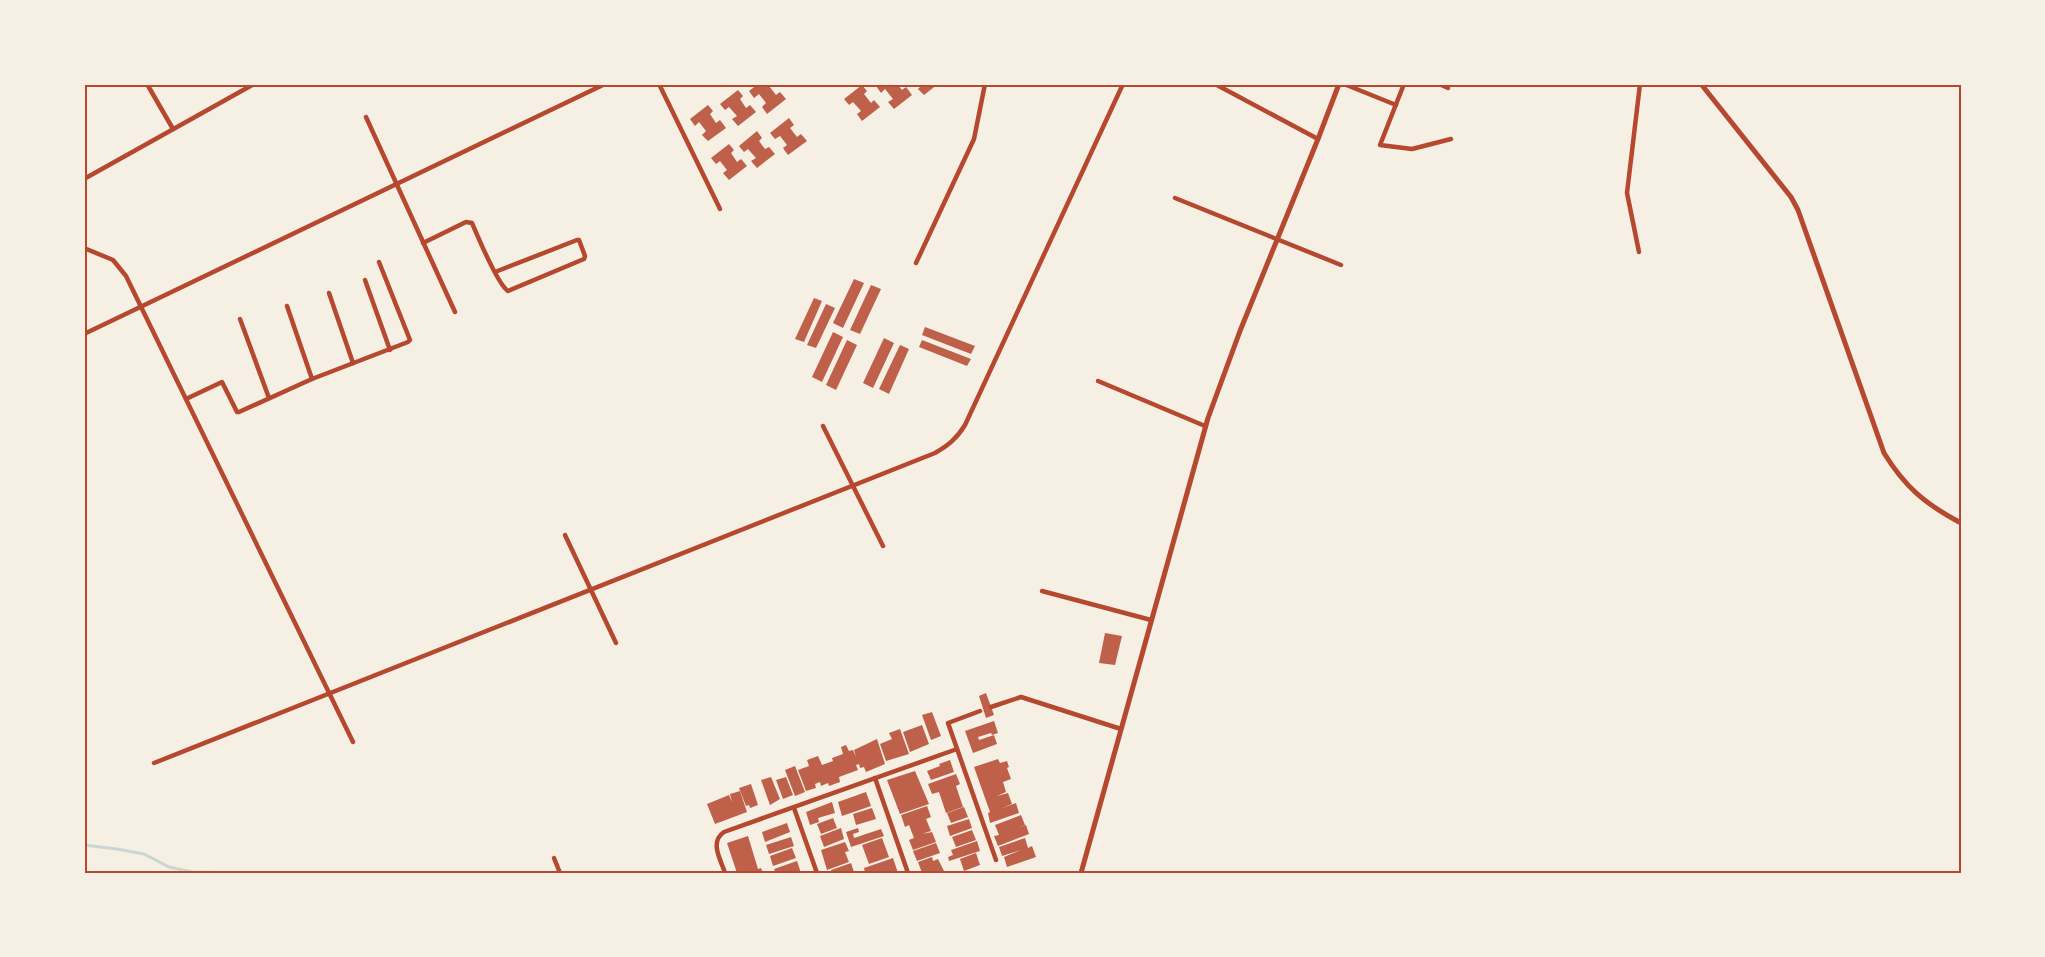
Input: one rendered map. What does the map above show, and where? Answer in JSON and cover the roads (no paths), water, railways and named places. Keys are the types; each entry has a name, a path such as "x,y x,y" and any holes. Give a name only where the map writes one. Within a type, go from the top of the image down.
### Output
{"street":[{"path":"147,84 173,129"},
{"path":"84,179 254,84"},
{"path":"84,334 605,84"},
{"path":"659,84 720,209"},
{"path":"916,263 974,139 985,84"},
{"path":"154,763 935,453 953,442 959,435 1123,84"},
{"path":"1215,84 1318,139"},
{"path":"1081,873 1205,426 1236,341 1339,84"},
{"path":"1344,84 1396,105"},
{"path":"1404,84 1380,145 1412,149 1451,139"},
{"path":"1439,84 1448,88"},
{"path":"1639,252 1629,203 1628,185 1640,84"},
{"path":"1701,84 1791,197 1798,210 1884,453 1916,495 1961,523"},
{"path":"366,117 455,312"},
{"path":"1175,198 1341,265"},
{"path":"423,243 469,222 472,223 495,272 508,291 584,259 585,256 577,240 495,272"},
{"path":"84,248 104,255 120,267 353,742"},
{"path":"186,399 222,382 237,412 410,340 379,262"},
{"path":"365,280 390,350"},
{"path":"329,293 353,363"},
{"path":"287,306 312,379"},
{"path":"240,319 269,398"},
{"path":"1098,381 1205,426"},
{"path":"823,426 883,546"},
{"path":"565,535 616,643"},
{"path":"1042,591 1151,620"},
{"path":"991,707 1021,697 1121,729"},
{"path":"980,711 948,723 996,860"},
{"path":"725,873 717,849 719,835 957,749"},
{"path":"875,778 908,873"},
{"path":"794,808 817,873"},
{"path":"554,858 560,873"}],"waterway":[{"path":"84,845 144,854 169,867 192,872 240,873"}]}
